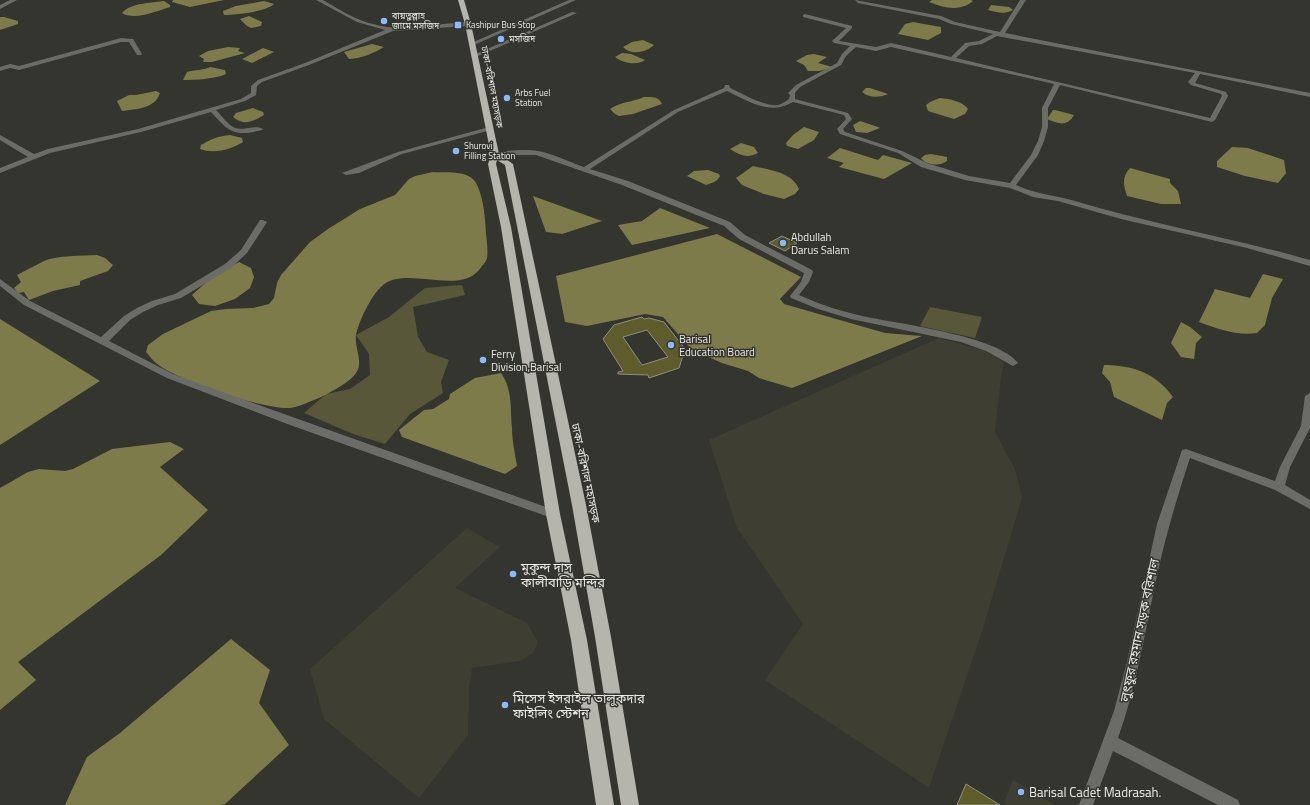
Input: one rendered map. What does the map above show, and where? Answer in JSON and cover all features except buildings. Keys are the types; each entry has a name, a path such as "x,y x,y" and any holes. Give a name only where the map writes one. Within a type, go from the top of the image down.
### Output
{"highway":[{"name":"ঢাকা-বরিশাল মহাসড়ক","path":"461,0 468,24 495,155 492,164 506,227 553,514 579,640 606,805"},
{"name":"ঢাকা-বরিশাল মহাসড়ক","path":"495,155 510,164 580,512 603,637 630,805"}],"street":[{"path":"0,7 14,0"},
{"path":"319,0 366,24 378,28 392,29 468,24"},
{"path":"472,44 573,0"},
{"path":"858,0 941,18 953,23 1002,34 1310,95"},
{"path":"1002,34 1023,0"},
{"path":"474,56 574,13"},
{"path":"805,16 850,27 835,41 854,46 879,49 892,45 1212,120 1225,96 1224,93 1193,84 1191,82 1199,72"},
{"path":"0,170 32,156 48,151 140,131 243,100 254,94 253,88 255,84 260,81 307,64 392,29"},
{"path":"952,59 967,44 980,43 996,34 1002,34"},
{"path":"0,69 10,66 19,68 122,40 131,40 139,54"},
{"path":"585,169 676,111 727,87 748,99 774,107 782,106 792,100 794,94 791,93 798,86 839,64 844,55 854,46"},
{"path":"1012,186 1041,141 1041,135 1045,127 1045,108 1058,83"},
{"path":"792,100 846,114 849,119 840,130 842,133 900,152 924,165 968,178 1012,186 1042,197 1057,198 1104,213 1168,227 1310,263"},
{"path":"212,110 228,128 234,132 260,129"},
{"path":"346,173 356,172 400,152 489,129"},
{"path":"0,137 32,156"},
{"path":"495,155 510,153 537,153 585,169 684,206 727,224 742,237 809,272 805,282 794,296 804,301 868,320 957,337 997,352 1013,363"},
{"path":"102,342 127,318 140,310 178,296 228,266 244,251 263,222"},
{"path":"0,282 27,304 170,376 294,422 553,514"},
{"path":"1310,396 1306,426 1285,467 1279,487 1310,505"},
{"name":"লুৎফুর রহমান সড়ক বরিশাল","path":"1086,805 1111,742 1121,711 1134,662 1163,524 1186,453 1279,487"},
{"path":"1111,742 1232,805"}],"shaded area":[{"path":"173,0 224,0 190,7 172,2"},
{"path":"932,0 973,1 963,7 952,8 929,2"},
{"path":"164,1 170,5 170,7 139,16 122,13 135,5"},
{"path":"264,1 274,4 270,7 257,11 243,14 224,15 223,11 236,6"},
{"path":"991,5 1009,7 1013,10 1004,13 988,10"},
{"path":"249,16 262,22 261,26 251,28 240,19"},
{"path":"0,17 18,21 18,24 0,30"},
{"path":"913,22 941,27 941,33 928,40 898,34 905,24"},
{"path":"643,40 654,45 647,50 639,52 626,50 623,47 632,42"},
{"path":"372,44 384,47 359,58 349,59 344,52"},
{"path":"228,47 240,48 238,51 245,53 212,62 203,62 204,59 199,56 208,51"},
{"path":"263,48 274,52 252,63 242,59"},
{"path":"622,53 631,54 645,60 638,63 630,63 615,57"},
{"path":"814,54 827,57 818,63 832,67 819,71 808,71 804,65 796,61 807,55"},
{"path":"210,67 225,70 226,74 211,78 183,80 187,72"},
{"path":"866,88 888,94 878,97 871,96 862,92"},
{"path":"156,91 160,93 158,98 149,105 139,109 122,111 117,101 129,95"},
{"path":"644,97 657,98 662,104 633,114 619,116 610,109 618,105"},
{"path":"940,98 959,102 968,109 965,114 954,119 928,111 926,105"},
{"path":"253,108 263,112 264,115 256,120 248,122 237,120 233,117 236,113"},
{"path":"1053,110 1074,115 1066,123 1059,123 1047,119"},
{"path":"860,121 880,128 867,133 856,132 853,125"},
{"path":"804,127 819,132 814,140 798,149 787,146 786,143 793,135"},
{"path":"230,135 242,138 243,142 233,147 217,151 200,149 201,145 211,139"},
{"path":"741,143 754,147 758,153 750,156 744,156 730,149"},
{"path":"1232,147 1248,148 1284,160 1286,173 1278,183 1245,176 1217,167 1217,161"},
{"path":"840,148 878,160 883,155 912,163 884,179 839,167 844,163 827,158"},
{"path":"931,154 947,157 947,161 937,165 929,164 921,158 925,155"},
{"path":"753,166 786,175 796,183 799,189 795,194 784,199 764,194 742,185 736,178"},
{"path":"1130,168 1170,179 1170,183 1178,191 1181,204 1161,204 1127,196 1124,178"},
{"path":"708,170 719,174 720,176 716,181 706,185 687,176 694,171"},
{"path":"433,172 459,173 471,177 475,181 482,198 484,210 487,259 473,275 461,280 447,281 404,278 391,281 381,287 369,302 356,335 359,359 358,369 356,373 344,384 326,395 306,404 290,408 278,407 242,399 200,385 166,370 156,363 146,352 148,345 163,334 211,311 253,308 269,304 274,298 277,283 281,275 310,242 360,209 395,195 409,179"},
{"path":"533,196 602,221 562,234 546,232"},
{"path":"660,208 710,228 632,245 618,225 642,221"},
{"path":"717,234 801,277 780,299 784,304 885,333 922,336 792,388 759,378 748,371 722,363 692,350 663,317 645,314 587,326 565,322 556,276"},
{"path":"97,255 105,258 113,265 108,271 80,281 80,285 53,291 29,300 24,292 18,293 14,288 21,282 17,275 44,261 63,257"},
{"path":"239,262 251,268 254,277 250,288 235,299 215,306 199,304 192,295 211,278"},
{"path":"1263,274 1283,279 1272,298 1265,325 1257,333 1235,333 1199,322 1215,289 1250,298"},
{"path":"462,285 465,295 413,307 418,337 427,352 449,360 441,382 443,393 410,414 385,444 353,434 304,413 326,394 350,389 370,375 369,354 356,335 389,317 425,288"},
{"path":"930,307 982,317 975,338 920,326"},
{"path":"0,319 100,381 0,445"},
{"path":"1181,322 1202,337 1196,343 1194,359 1181,357 1171,343"},
{"path":"939,338 985,351 1004,362 995,432 1015,469 1022,498 982,631 929,788 765,680 803,624 737,528 709,440"},
{"path":"1104,365 1114,365 1134,369 1151,376 1159,382 1173,397 1167,403 1162,420 1114,397 1110,382 1102,373"},
{"path":"501,373 508,386 511,407 512,438 517,466 505,474 402,437 399,430 424,410 433,409 449,399 450,394 475,378"},
{"path":"170,442 184,449 160,467 208,510 161,555 18,662 36,680 0,710 0,488 28,472 39,469 65,471 73,469 112,449"},
{"path":"467,528 500,547 455,588 527,623 538,642 533,653 520,661 472,668 469,688 468,735 419,798 324,719 310,669"},
{"path":"231,639 270,670 259,703 289,745 225,804 65,805 87,757 120,733"},
{"name":"Barisal Cadet Madrasah.","path":"1013,780 1055,805 1007,805 1004,803"}],"place":[{"name":"বায়তুল্লাহ জামে মসজিদ","path":"384,21"},
{"name":"Kashipur Bus Stop","path":"458,25"},
{"name":"মসজিদ","path":"501,39"},
{"name":"Arbs Fuel Station","path":"507,98"},
{"name":"Shurovi Filling Station","path":"456,151"},
{"name":"Abdullah Darus Salam","path":"783,243"},
{"name":"Barisal Education Board","path":"671,345"},
{"name":"Ferry Division,Barisal","path":"483,360"},
{"name":"মুকুন্দ দাস কালীবাড়ি মন্দির","path":"513,574"},
{"name":"মিসেস ইসরাইল তালুকদার ফাইলিং স্টেশন","path":"505,705"},
{"name":"Barisal Cadet Madrasah.","path":"1021,792"}]}
